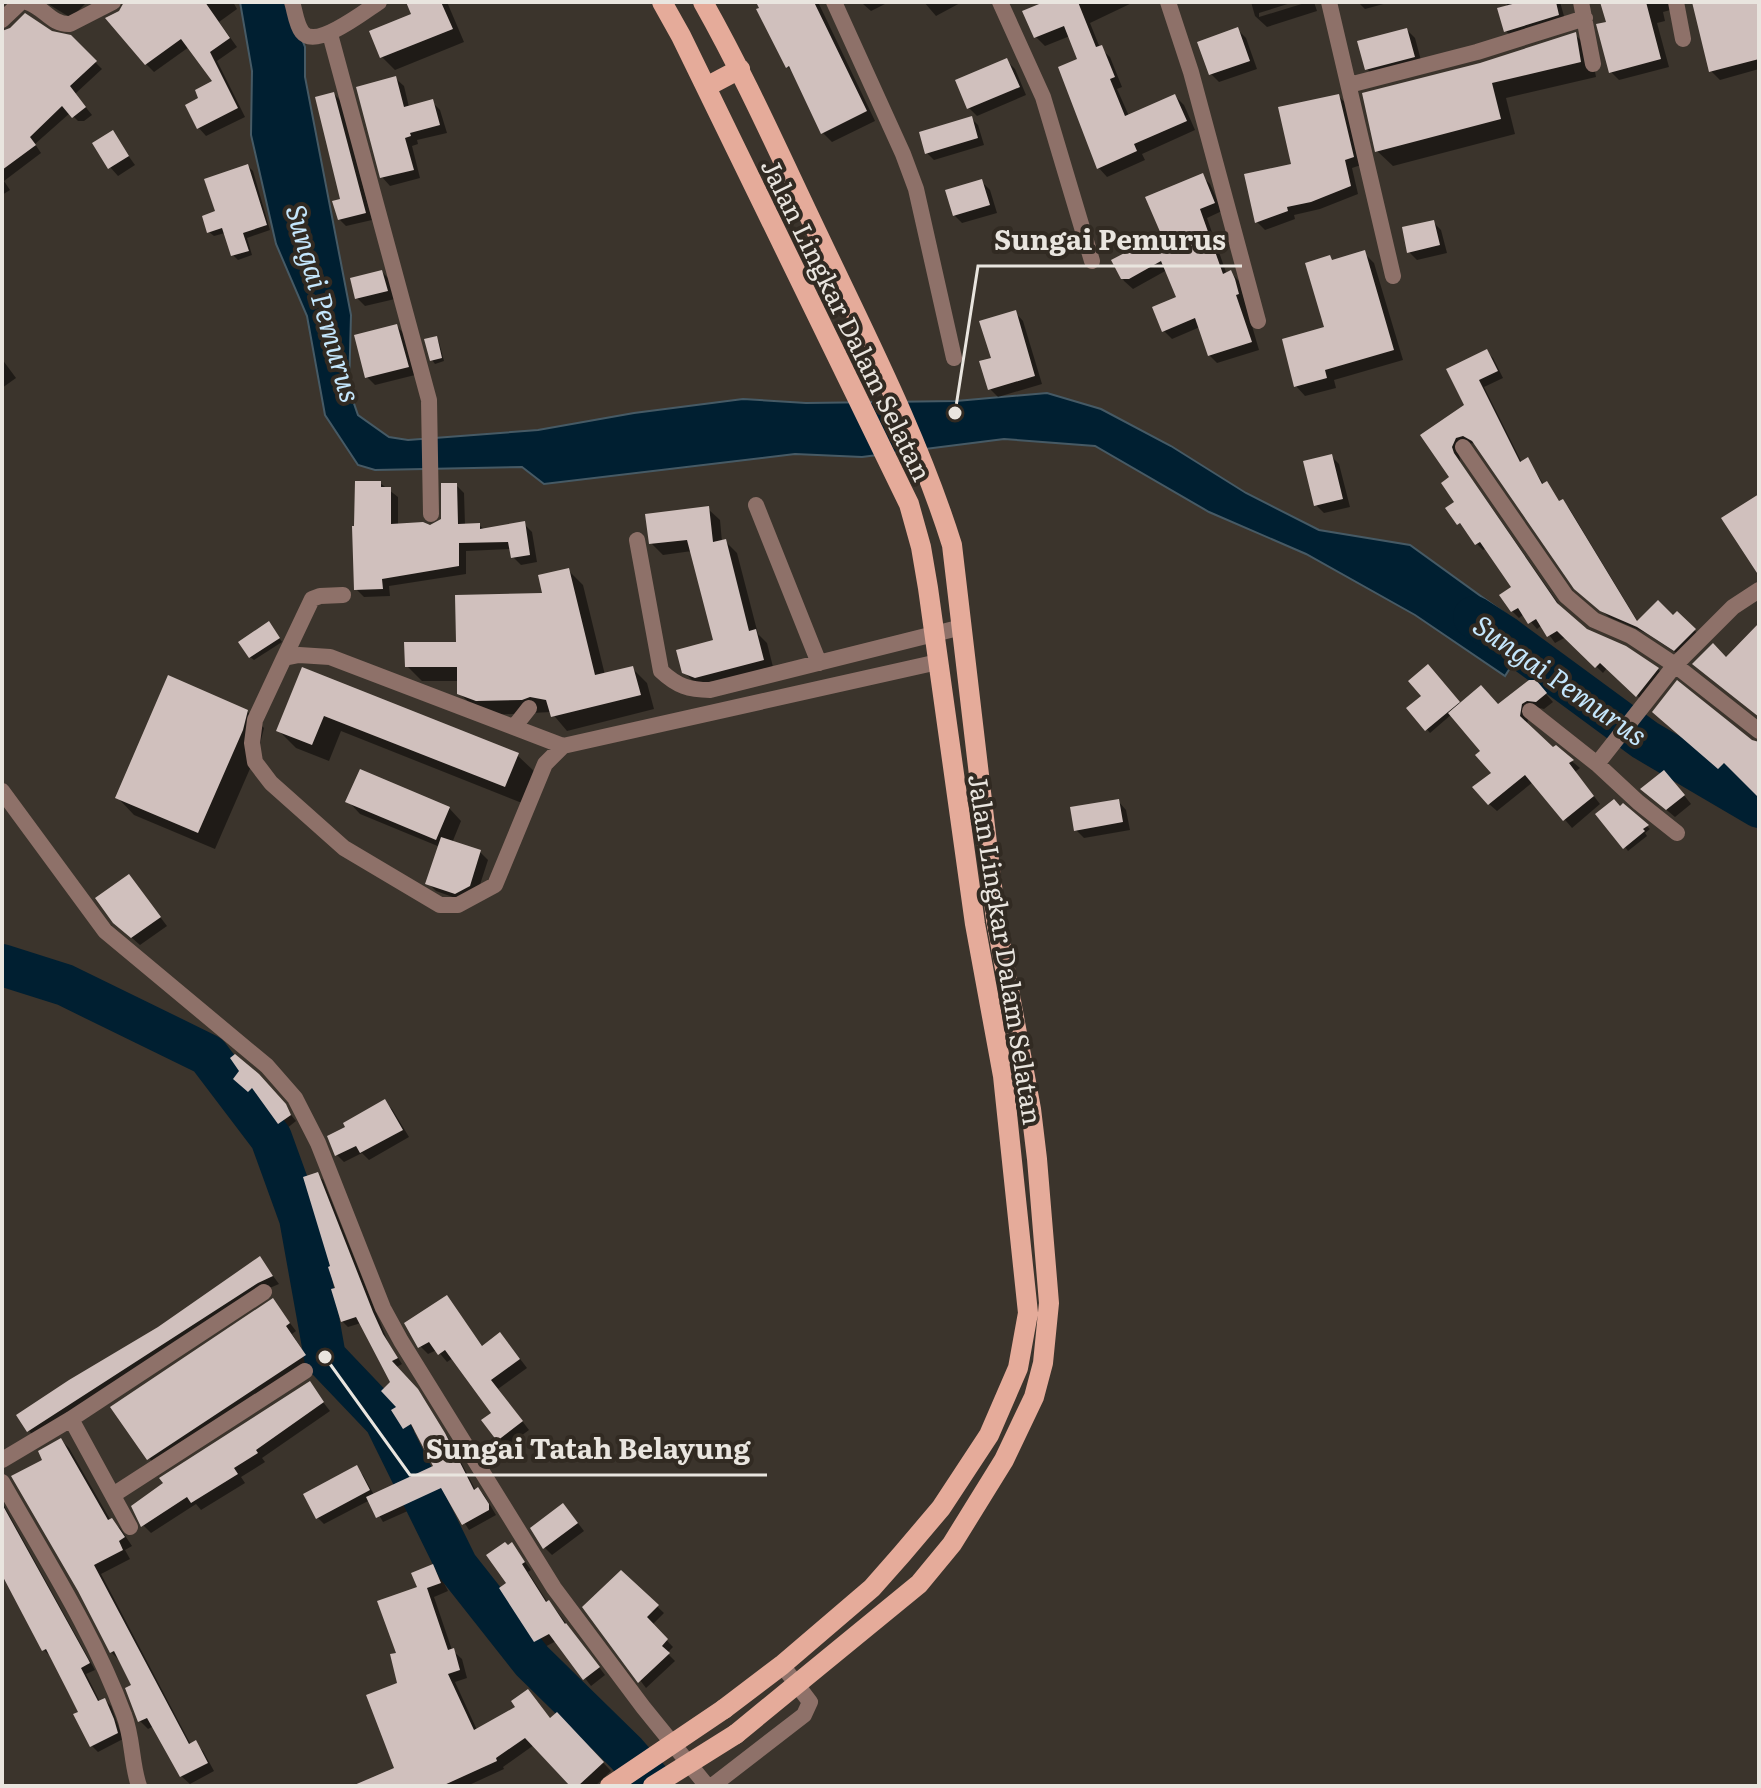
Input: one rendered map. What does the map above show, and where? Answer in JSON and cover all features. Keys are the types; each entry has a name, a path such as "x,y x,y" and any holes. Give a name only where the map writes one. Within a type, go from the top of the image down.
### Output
{"main road":[{"name":"Jalan Lingkar Dalam Selatan","path":"610,1786 724,1709 782,1665 872,1588 941,1508 989,1435 1018,1368 1028,1313 1003,1076 975,924 921,547 909,504 662,2"},
{"name":"Jalan Lingkar Dalam Selatan","path":"653,1786 736,1734 919,1584 944,1553 1004,1460 1034,1397 1043,1363 1049,1303 1031,1109 996,920 952,545 934,489 867,337 740,69 703,2"},
{"path":"706,87 740,69"},
{"path":"920,1533 944,1553"}],"street":[{"path":"2,20 24,2 63,24 70,24 113,2"},
{"path":"292,2 299,25 307,37 330,34 379,2"},
{"path":"834,2 916,189 954,358"},
{"path":"1000,2 1043,97 1092,261"},
{"path":"1168,2 1191,72 1258,321"},
{"path":"1329,2 1393,276"},
{"path":"1676,2 1683,39"},
{"path":"1349,85 1477,52 1583,10 1593,64"},
{"path":"330,34 429,400 431,514"},
{"path":"1463,447 1566,596 1594,620 1631,636 1675,665 1759,731"},
{"path":"756,505 819,663"},
{"path":"637,540 661,671 670,680 693,690 710,690 962,627"},
{"path":"1597,764 1675,665 1733,607 1759,590"},
{"path":"343,595 312,599 255,720 252,743 255,762 271,783 344,848 440,905 458,905 495,885 545,764 563,746 938,662"},
{"path":"284,658 299,655 330,657 563,746"},
{"path":"514,727 529,708"},
{"path":"1530,711 1677,833"},
{"path":"2,791 105,931 267,1066 295,1098 318,1143 383,1308 401,1341 554,1588 688,1764 709,1786 804,1715 810,1702 782,1665"},
{"path":"2,1460 71,1419 264,1292"},
{"path":"113,1495 305,1371"},
{"path":"71,1419 130,1527"},
{"path":"2,1482 95,1647 113,1686 133,1740 139,1786"}],"water":[{"path":"240,2 287,2 305,47 305,77 351,315 349,389 358,415 389,437 408,440 538,430 634,413 743,399 806,403 956,401 1047,393 1101,409 1171,446 1246,493 1319,530 1410,545 1532,633 1505,676 1415,615 1306,554 1209,512 1095,446 1004,439 862,457 795,454 544,484 522,467 375,470 358,465 325,415 307,316 276,244 251,135 252,71"}],"building":[{"path":"124,2 205,2 230,38 210,52 238,108 197,129 185,105 198,98 195,90 212,81 181,39 145,65 105,18 119,11"},
{"path":"406,2 441,2 453,29 380,58 369,31 411,14"},
{"path":"756,2 814,2 867,111 821,134 789,66 786,68 756,9 759,8"},
{"path":"1044,2 1078,2 1096,47 1102,45 1115,77 1110,79 1125,116 1175,94 1187,121 1134,144 1137,151 1097,169 1058,67 1077,59 1064,26 1034,38 1022,11"},
{"path":"1520,2 1556,2 1559,15 1504,32 1497,8"},
{"path":"1600,2 1646,2 1661,59 1609,73 1596,24 1606,22"},
{"path":"1692,2 1759,2 1759,59 1709,72"},
{"path":"25,13 52,31 71,35 97,61 70,86 86,107 72,118 62,106 30,137 36,145 2,170 2,31 10,28"},
{"path":"1238,27 1250,61 1209,75 1197,42"},
{"path":"1407,28 1415,57 1365,70 1357,41"},
{"path":"1576,32 1581,62 1492,83 1501,119 1375,152 1362,93 1480,63"},
{"path":"1007,58 1020,87 967,109 955,80"},
{"path":"396,76 404,107 433,99 440,125 410,133 411,136 405,138 414,170 380,178 356,87"},
{"path":"334,92 366,213 338,220 332,201 340,199 315,97"},
{"path":"1339,94 1354,157 1345,160 1351,186 1311,202 1287,207 1288,211 1255,223 1244,174 1291,164 1278,107"},
{"path":"972,116 978,138 925,154 919,132"},
{"path":"113,130 129,156 108,169 92,143"},
{"path":"248,164 267,225 243,233 249,251 231,256 222,228 207,233 202,216 215,211 204,179"},
{"path":"1203,173 1215,203 1200,209 1223,274 1231,270 1235,279 1239,294 1236,295 1252,342 1208,356 1195,318 1162,332 1152,307 1176,297 1161,261 1129,279 1121,279 1111,260 1161,234 1145,197"},
{"path":"982,179 990,205 953,216 945,190"},
{"path":"1434,220 1440,245 1407,253 1402,227"},
{"path":"1365,250 1394,350 1325,370 1327,378 1294,387 1282,339 1324,327 1305,263 1330,255 1332,260"},
{"path":"382,270 388,291 355,299 350,278"},
{"path":"1016,310 1035,376 988,390 979,361 991,358 979,321"},
{"path":"397,324 409,367 365,378 354,335"},
{"path":"437,336 442,358 430,361 424,339"},
{"path":"1487,349 1498,371 1479,380 1520,462 1528,457 1542,484 1547,481 1559,501 1563,499 1637,621 1658,600 1673,615 1677,611 1696,629 1674,651 1637,627 1600,611 1574,589 1472,441 1463,436 1456,438 1452,447 1454,453 1557,603 1587,629 1626,646 1659,668 1636,697 1600,663 1595,668 1557,631 1547,637 1536,619 1528,624 1518,608 1511,612 1499,595 1511,587 1480,542 1475,545 1445,508 1454,502 1441,483 1449,477 1420,435 1464,405 1446,369"},
{"path":"1332,454 1343,499 1314,506 1303,461"},
{"path":"355,481 381,481 381,487 391,487 391,524 423,522 430,525 441,519 441,483 457,483 458,524 480,523 480,529 525,521 530,555 511,558 508,542 459,543 459,566 382,579 383,589 354,590 352,526"},
{"path":"1759,494 1759,576 1721,518"},
{"path":"709,506 713,542 726,539 749,631 756,629 764,660 695,678 682,673 676,650 713,640 687,540 649,544 645,514"},
{"path":"569,568 595,675 633,666 641,695 551,717 546,700 530,697 522,700 476,701 457,694 457,667 405,667 404,642 456,642 455,595 542,593 538,575"},
{"path":"269,621 280,638 249,658 238,642"},
{"path":"1759,623 1759,717 1692,664 1713,643 1726,657"},
{"path":"1428,664 1460,702 1425,731 1406,708 1421,696 1408,681"},
{"path":"302,667 519,753 505,787 324,716 312,745 276,731"},
{"path":"168,675 248,710 243,730 198,833 115,798"},
{"path":"1529,680 1536,680 1547,693 1536,702 1522,704 1520,716 1553,747 1556,745 1574,760 1569,763 1594,796 1563,821 1525,775 1488,805 1472,787 1491,773 1475,755 1480,751 1448,713 1481,685 1498,704"},
{"path":"1677,680 1752,740 1759,742 1759,798 1724,763 1718,769 1652,712"},
{"path":"360,769 450,807 436,840 345,802"},
{"path":"1664,770 1685,795 1666,810 1640,789"},
{"path":"1119,799 1123,822 1074,831 1070,807"},
{"path":"1614,799 1649,825 1623,849 1595,814"},
{"path":"441,837 481,850 470,886 455,894 425,884"},
{"path":"129,874 161,917 131,938 113,923 95,898"},
{"path":"235,1054 259,1074 286,1104 291,1115 278,1124 252,1088 248,1092 233,1079 239,1071 230,1058"},
{"path":"385,1099 403,1130 360,1153 356,1146 335,1156 327,1136"},
{"path":"318,1172 373,1312 398,1358 392,1361 418,1389 474,1490 478,1487 489,1504 489,1510 462,1525 441,1488 376,1518 366,1497 433,1466 411,1424 403,1429 391,1410 396,1407 381,1391 390,1382 356,1317 341,1322 331,1289 335,1288 330,1266 303,1177"},
{"path":"260,1256 273,1276 27,1432 16,1415 158,1327"},
{"path":"447,1295 482,1346 500,1332 520,1359 491,1380 523,1421 497,1441 481,1420 491,1413 445,1350 438,1355 429,1342 418,1348 404,1323"},
{"path":"273,1298 290,1323 286,1326 306,1355 147,1460 110,1407"},
{"path":"310,1381 324,1402 234,1468 238,1474 191,1503 187,1497 141,1527 131,1506 163,1483 159,1478"},
{"path":"61,1438 108,1520 112,1518 125,1537 119,1541 123,1550 94,1565 189,1744 196,1740 208,1763 180,1777 147,1718 138,1722 125,1688 131,1685 114,1651 110,1653 11,1476 42,1460 38,1451"},
{"path":"357,1465 370,1490 316,1519 303,1494"},
{"path":"563,1503 578,1523 543,1549 530,1528"},
{"path":"2,1504 90,1663 81,1668 98,1701 105,1698 114,1719 118,1733 90,1747 73,1714 78,1712 46,1649 42,1651 2,1575"},
{"path":"505,1542 508,1545 512,1542 546,1602 549,1600 600,1667 583,1680 549,1634 534,1642 499,1588 506,1583 486,1555"},
{"path":"433,1564 441,1583 427,1588 448,1650 454,1648 460,1670 448,1674 474,1730 515,1707 511,1701 528,1689 550,1718 557,1712 604,1762 578,1786 570,1786 525,1738 496,1758 497,1761 442,1786 352,1786 394,1768 366,1695 397,1683 390,1654 396,1653 377,1601 417,1587 411,1573"},
{"path":"621,1570 659,1605 647,1617 668,1639 662,1646 670,1653 638,1683 582,1607"}],"waterway":[{"name":"Sungai Pemurus","path":"1474,617 1645,740 1759,807"},
{"path":"2,965 65,985 208,1055 271,1138 300,1218 325,1357 385,1420 457,1566 532,1661 626,1753 655,1786"}],"place":[{"name":"Sungai Pemurus","path":"955,413"},
{"name":"Sungai Tatah Belayung","path":"325,1357"}]}
